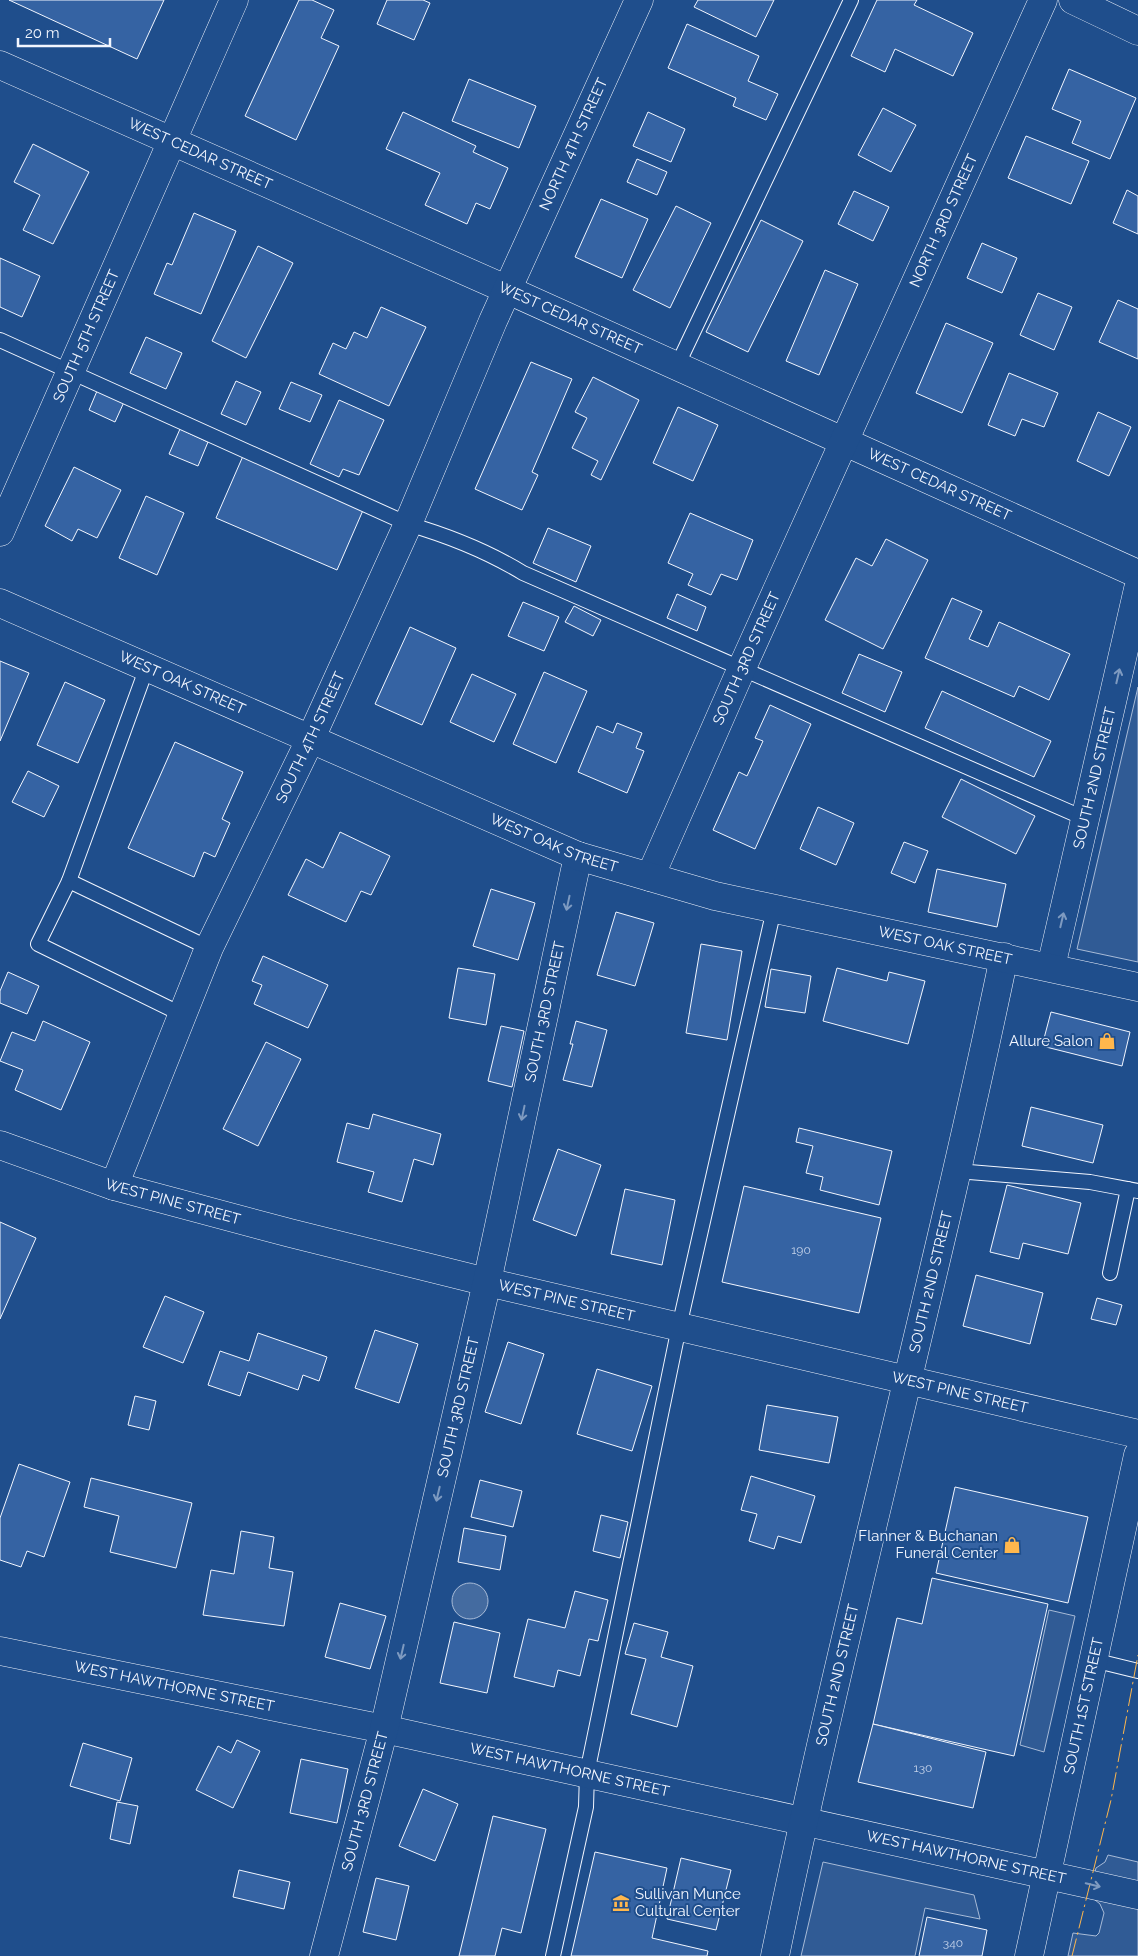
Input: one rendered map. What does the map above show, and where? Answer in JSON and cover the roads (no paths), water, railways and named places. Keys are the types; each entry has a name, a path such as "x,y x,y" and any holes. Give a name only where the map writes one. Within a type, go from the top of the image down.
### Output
{"street":[{"name":"SOUTH 5TH STREET","path":"0,532 234,0"},
{"name":"NORTH 4TH STREET","path":"508,290 639,0"},
{"name":"NORTH 3RD STREET","path":"844,441 1043,0"},
{"path":"1073,0 1138,31"},
{"name":"WEST CEDAR STREET","path":"0,65 508,290 1138,574"},
{"name":"SOUTH 4TH STREET","path":"114,1186 209,948 310,740 408,524 508,290"},
{"name":"SOUTH 3RD STREET","path":"650,877 844,441"},
{"name":"SOUTH 2ND STREET","path":"1051,968 1138,589"},
{"name":"WEST OAK STREET","path":"0,603 578,856 715,896 1138,987"},
{"name":"SOUTH 3RD STREET","path":"324,1956 384,1729 487,1282 578,856"},
{"name":"SOUTH 2ND STREET","path":"774,1956 802,1820 957,1171 1004,957"},
{"name":"WEST PINE STREET","path":"0,1145 114,1186 290,1233 487,1282 1138,1434"},
{"name":"SOUTH 1ST STREET","path":"1029,1956 1138,1455"},
{"name":"WEST HAWTHORNE STREET","path":"0,1651 384,1729 1138,1895"}],"lane":[{"path":"676,366 851,0"},
{"path":"0,340 408,524 446,535 498,558 523,573 741,670 1086,819"},
{"path":"147,667 69,881 38,944 183,1015"},
{"path":"69,881 209,948"},
{"path":"553,1956 586,1807 587,1773 679,1327 774,909"},
{"path":"957,1171 1090,1182 1133,1190 1110,1273"},
{"path":"1094,1660 1138,1671"}],"place":[{"name":"Allure Salon","path":"1107,1041"},
{"name":"Flanner & Buchanan Funeral Center","path":"1012,1545"},
{"name":"Sullivan Munce Cultural Center","path":"621,1903"}]}
